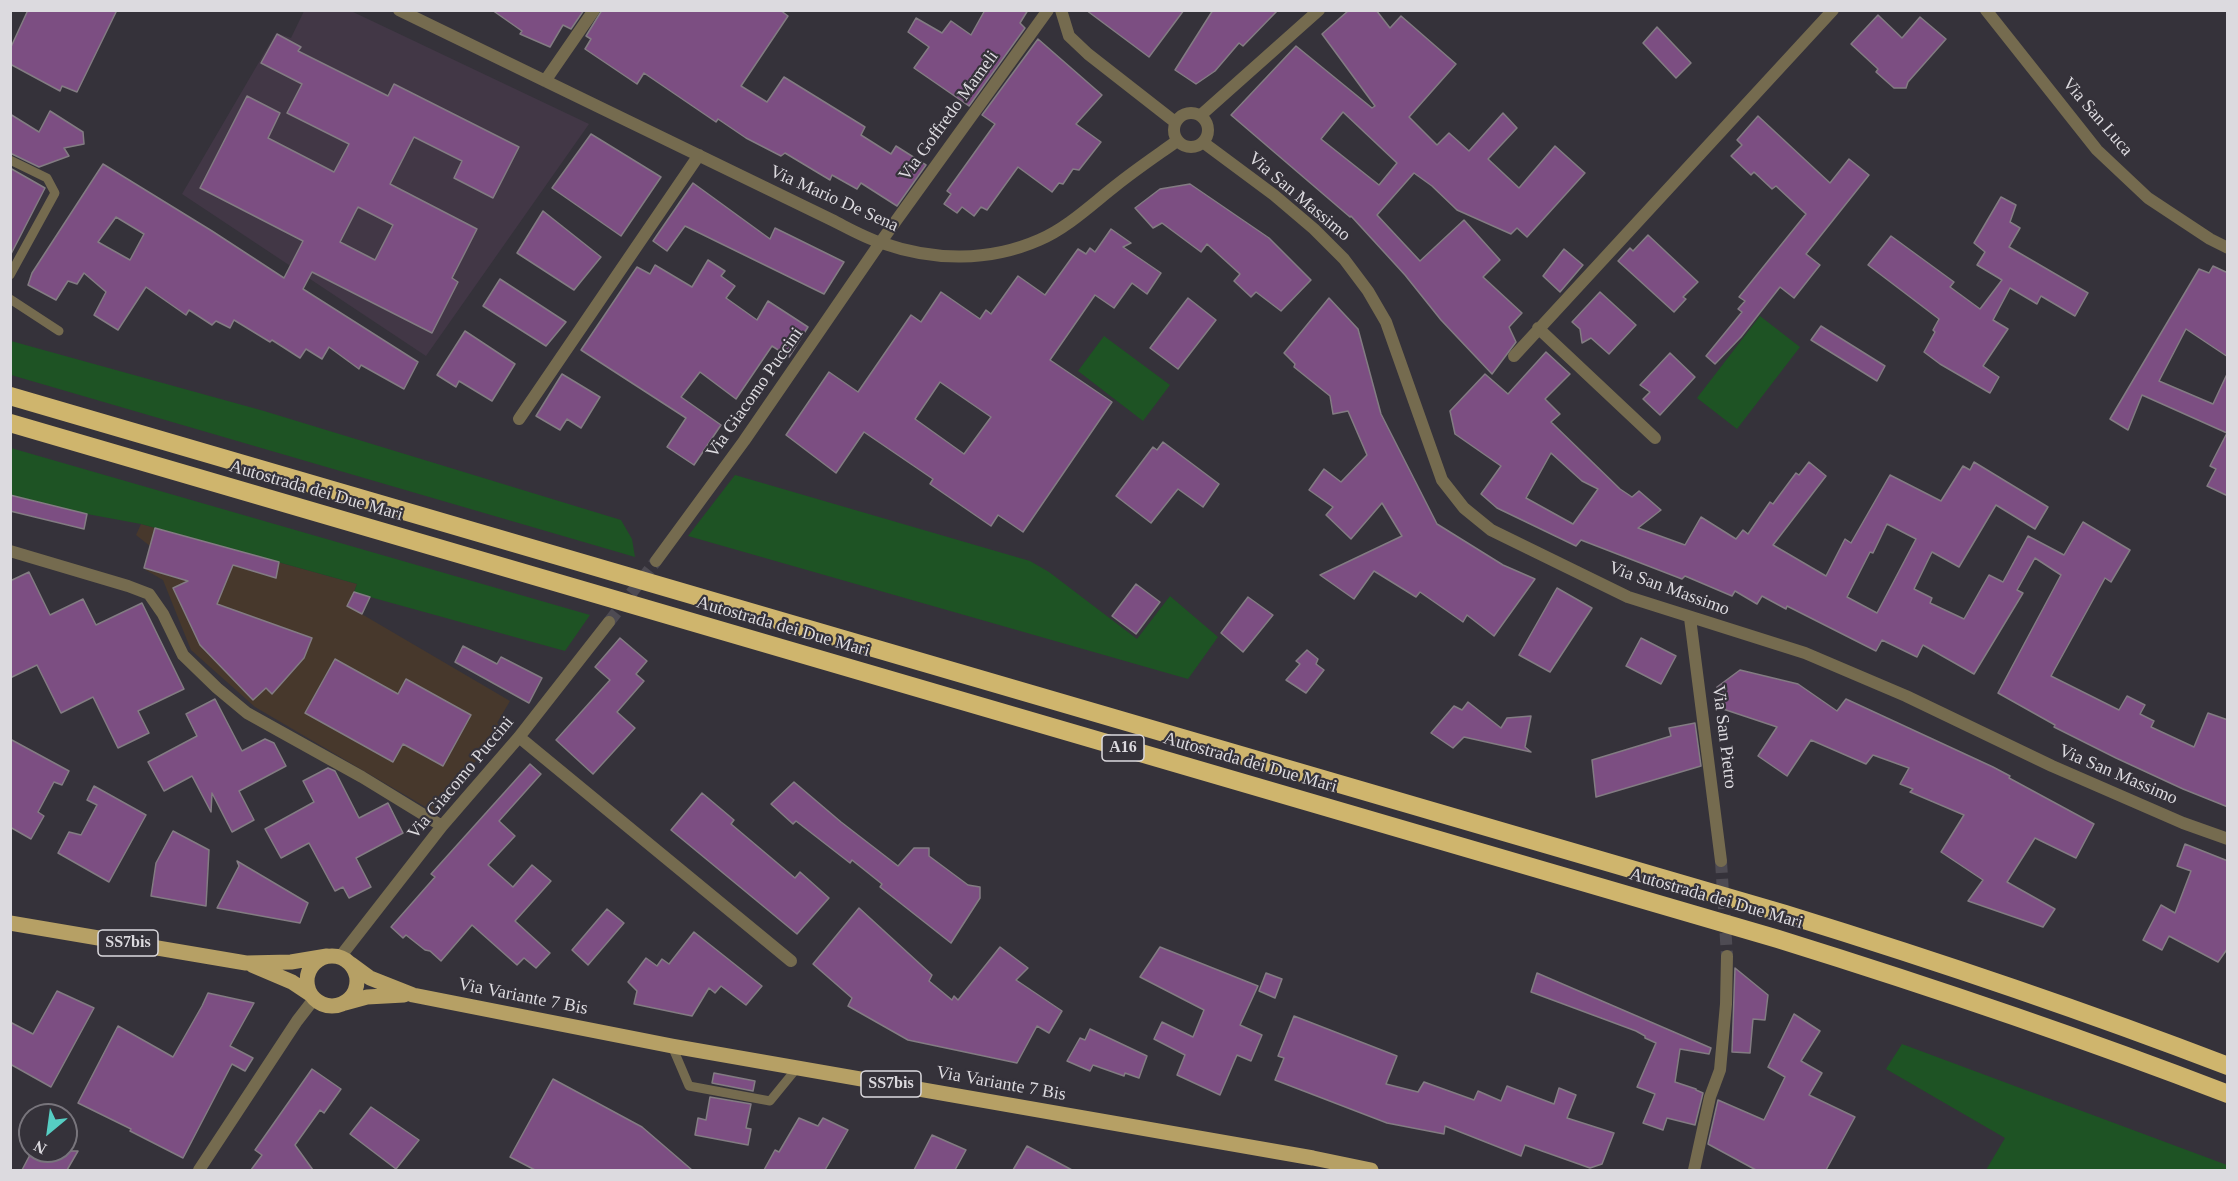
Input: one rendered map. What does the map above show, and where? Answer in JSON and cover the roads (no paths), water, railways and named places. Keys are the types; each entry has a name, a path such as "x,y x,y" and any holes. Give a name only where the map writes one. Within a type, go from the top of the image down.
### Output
{"highway":[{"name":"Autostrada dei Due Mari","path":"10,396 1774,910 2043,998 2228,1066"},
{"name":"Autostrada dei Due Mari","path":"10,423 1778,939 1912,981 2034,1023 2228,1094"}],"main road":[{"name":"SS7bis","path":"10,923 246,963 339,959"},
{"name":"Via Variante 7 Bis","path":"339,959 370,978 413,995 672,1046 1371,1170"},
{"path":"312,996 307,981 310,968 315,963 339,959 357,978 354,992 344,1003"},
{"name":"SS7bis","path":"246,963 291,982 328,1005 344,1003"},
{"name":"Via Variante 7 Bis","path":"344,1003 367,997 413,995"}],"street":[{"name":"Via Mario De Sena","path":"399,10 880,243 926,255 967,257 1006,251 1040,239 1074,218 1133,171 1177,141"},
{"path":"544,81 594,10"},
{"name":"Via Goffredo Mameli","path":"880,243 1048,10"},
{"path":"1060,10 1069,36 1088,54 1175,122"},
{"path":"1201,115 1319,10"},
{"path":"1514,356 1833,10"},
{"name":"Via San Luca","path":"1986,10 2097,150 2148,198 2228,249"},
{"path":"1186,113 1201,115 1209,131 1204,143 1193,148 1177,141 1174,135 1175,122 1186,113"},
{"name":"Via San Massimo","path":"1204,143 1274,195 1314,229 1344,259 1368,291 1386,322 1442,480 1464,508 1491,530 1628,597 1805,653 1906,696 2052,766 2183,823 2228,839"},
{"path":"519,418 699,155"},
{"name":"Via Giacomo Puccini","path":"656,561 744,441 880,243"},
{"path":"1538,328 1655,438"},
{"path":"10,551 149,594 163,614 183,655 217,688 240,706 442,826"},
{"name":"Via San Pietro","path":"1690,618 1721,861"},
{"name":"Via Giacomo Puccini","path":"339,959 442,826 519,737 609,622"},
{"path":"519,737 791,961"},
{"path":"1694,1170 1710,1097 1720,1070 1726,1004 1727,956"},
{"path":"199,1170 312,996"}],"lane":[{"path":"10,160 47,178 55,194 10,275"},
{"path":"10,299 59,331"},
{"path":"672,1046 689,1086 770,1101 796,1068"}],"tunnel":[{"path":"609,622 656,561"},
{"path":"1721,861 1727,956"}]}
